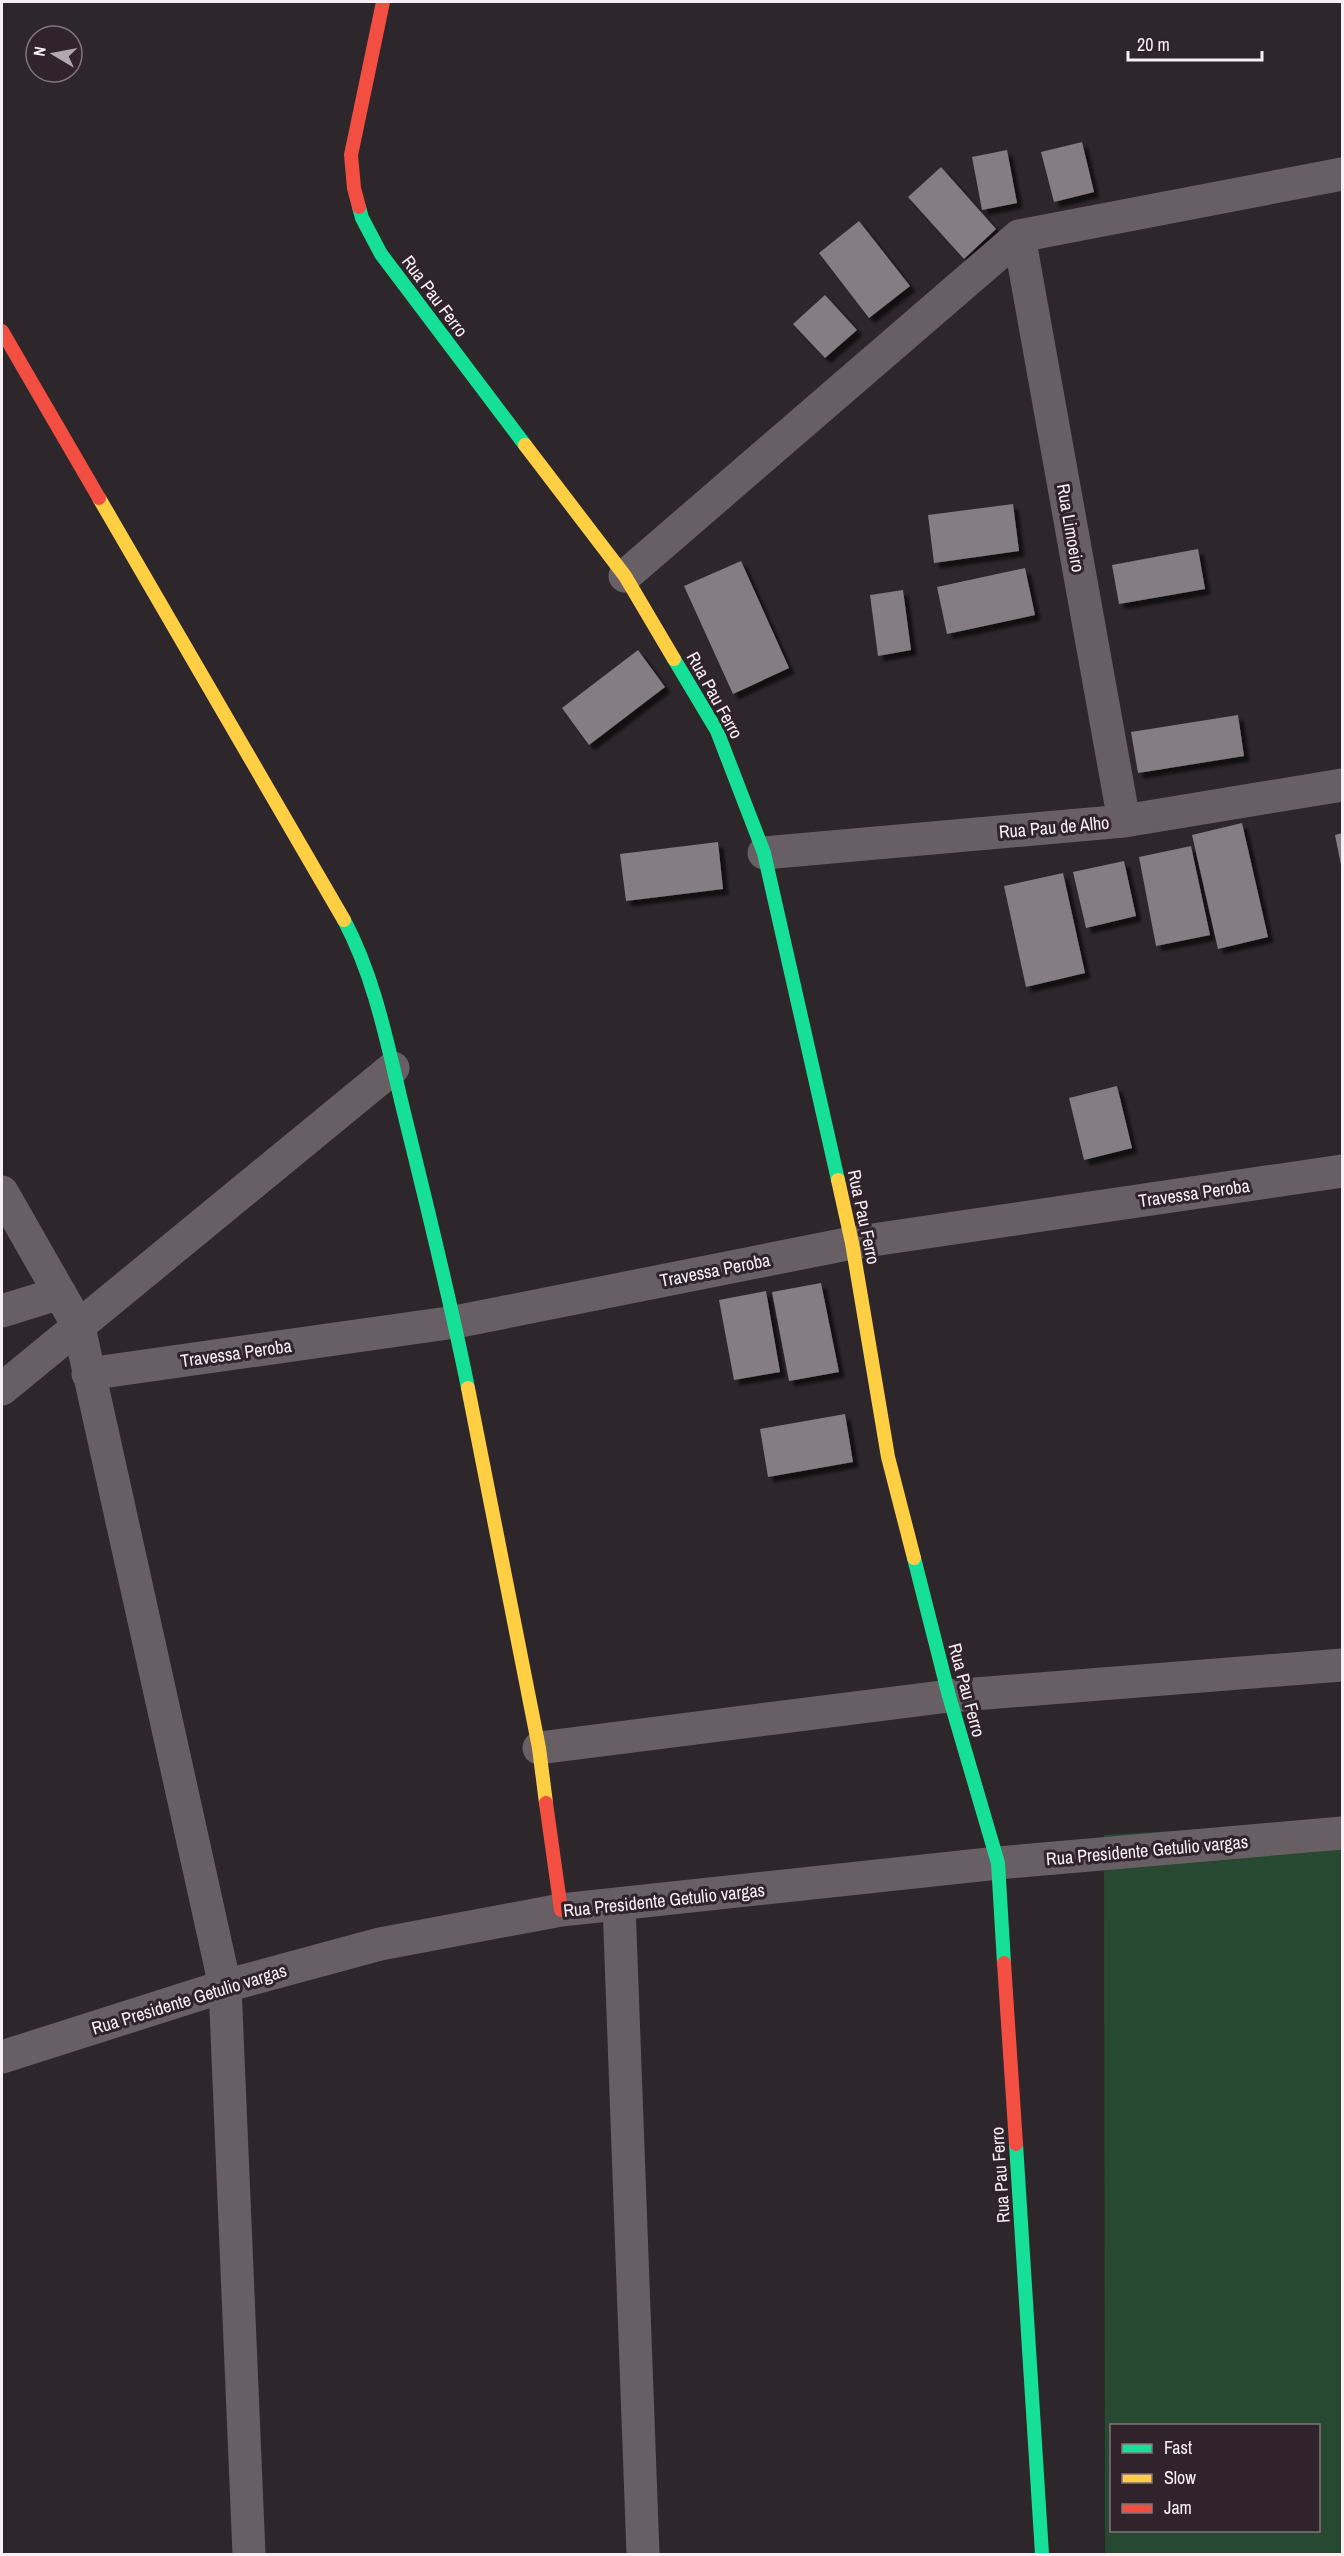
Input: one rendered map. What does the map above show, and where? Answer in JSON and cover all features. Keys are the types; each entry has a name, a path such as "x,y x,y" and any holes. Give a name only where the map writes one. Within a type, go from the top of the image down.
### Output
{"street":[{"name":"Rua Pau Ferro","path":"383,2 351,155 354,188 362,218 381,254 625,576 717,731 764,853 852,1243 888,1457 949,1696 998,1863 1042,2554"},
{"path":"625,576 1019,236 1342,174"},
{"name":"Rua Limoeiro","path":"1019,236 1124,821"},
{"path":"2,332 333,899 355,941 376,998 455,1322 538,1748 561,1911"},
{"name":"Rua Pau de Alho","path":"764,853 1124,821 1342,785"},
{"path":"2,1389 393,1068"},
{"name":"Travessa Peroba","path":"88,1374 455,1322 852,1243 1342,1172"},
{"path":"2,1192 79,1327 225,1986 249,2554"},
{"path":"2,1311 60,1293"},
{"path":"538,1748 949,1696 1342,1665"},
{"name":"Rua Presidente Getulio vargas","path":"2,2057 225,1986 380,1944 561,1911 998,1863 1342,1833"},
{"path":"619,1904 643,2554"}],"green space":[{"path":"1342,1821 1342,2554 1105,2554 1104,1835"}],"building":[{"path":"1082,142 1094,192 1054,202 1041,152"},
{"path":"1007,150 1017,203 982,210 972,157"},
{"path":"941,167 996,229 964,259 908,197"},
{"path":"859,221 910,286 869,318 819,253"},
{"path":"825,295 857,330 825,358 793,324"},
{"path":"1013,504 1019,551 934,563 928,515"},
{"path":"1198,549 1205,589 1119,604 1112,565"},
{"path":"741,561 789,668 733,694 684,586"},
{"path":"1025,568 1035,615 947,634 937,587"},
{"path":"903,590 911,650 878,656 870,595"},
{"path":"638,650 665,687 589,745 562,708"},
{"path":"1238,715 1244,756 1138,773 1131,732"},
{"path":"1242,823 1268,937 1218,949 1192,835"},
{"path":"1342,833 1342,865 1341,865 1335,835"},
{"path":"718,842 723,889 626,901 620,854"},
{"path":"1191,846 1210,935 1156,946 1139,857"},
{"path":"1124,861 1136,916 1086,928 1073,872"},
{"path":"1063,873 1085,973 1026,987 1004,886"},
{"path":"1117,1086 1132,1148 1084,1160 1069,1098"},
{"path":"821,1283 839,1372 789,1381 772,1292"},
{"path":"766,1291 780,1372 734,1380 719,1300"},
{"path":"845,1414 853,1462 768,1477 760,1429"}],"traffic: fast":[{"path":"359,207 362,218 381,254 525,445"},
{"path":"674,659 717,731 764,853 838,1180"},
{"path":"344,920 365,968 381,1018 439,1254 468,1388"},
{"path":"914,1558 949,1696 998,1863 1004,1963"},
{"path":"1016,2144 1042,2554"}],"traffic: slow":[{"path":"525,445 625,576 674,659"},
{"path":"99,498 344,920"},
{"path":"838,1180 852,1243 888,1457 914,1558"},
{"path":"468,1388 539,1748 546,1803"}],"traffic: jam":[{"path":"359,207 354,188 351,155 383,2"},
{"path":"2,331 99,498"},
{"path":"546,1803 561,1910"},
{"path":"1004,1963 1016,2144"}]}
